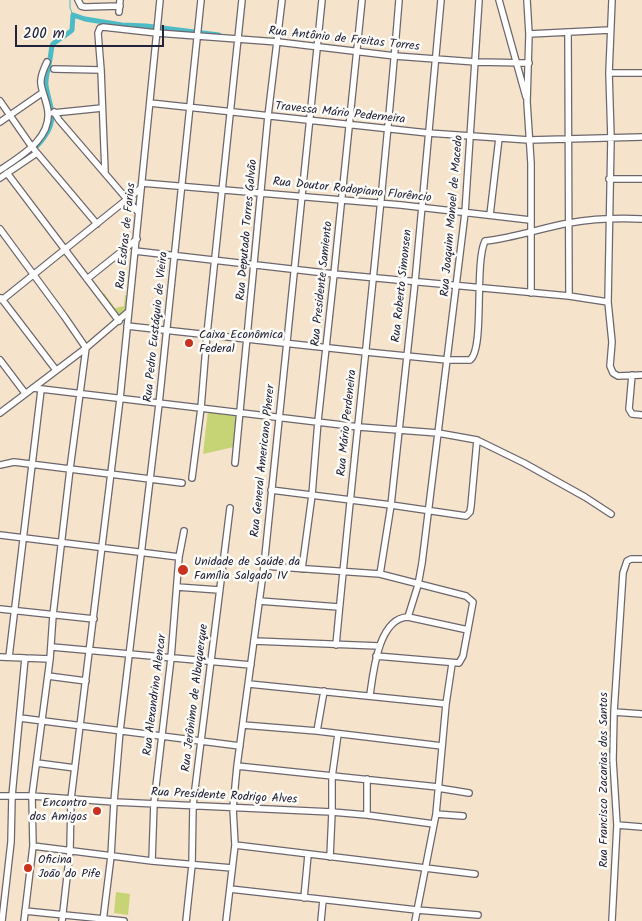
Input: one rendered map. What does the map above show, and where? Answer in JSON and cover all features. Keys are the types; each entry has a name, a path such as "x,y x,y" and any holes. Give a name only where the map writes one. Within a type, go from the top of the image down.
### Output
{"street":[{"path":"78,0 81,6 85,7 120,6"},
{"name":"Rua Esdras de Farias","path":"62,918 70,850 71,799 120,399 160,0"},
{"name":"Rua Pedro Eustáquio de Vieira","path":"103,920 111,856 120,731 159,404 201,0"},
{"path":"192,478 201,408 242,0"},
{"name":"Rua Deputado Torres Galvão","path":"235,463 268,116 282,0"},
{"name":"Rua General Americano Pherer","path":"226,921 235,844 233,808 237,766 264,566 322,0"},
{"name":"Rua Presidente Samiento","path":"302,569 312,495 362,0"},
{"name":"Rua Mário Perdeneira","path":"336,645 375,278 399,0"},
{"name":"Rua Roberto Simonsen","path":"380,574 391,504 407,355 441,0"},
{"name":"Rua Joaquim Manoel de Macedo","path":"408,617 418,585 430,510 457,287 465,213 479,0"},
{"path":"499,0 527,102"},
{"path":"527,0 529,34 527,102 531,163 531,293"},
{"path":"612,0 609,73 610,219 608,302 612,342 611,369 615,375 642,375"},
{"name":"Rua Antônio de Freitas Torres","path":"101,70 98,33 100,28 103,27 198,34 395,56 476,62 529,63"},
{"path":"529,34 610,30"},
{"path":"568,32 569,296"},
{"path":"0,178 34,150 48,122 48,108 42,93 41,74 46,62"},
{"path":"54,70 101,70 105,172"},
{"path":"609,73 642,72"},
{"path":"0,122 42,93"},
{"path":"0,101 34,150 97,224"},
{"name":"Travessa Mário Pederneira","path":"150,103 388,129 499,138 529,140 642,137"},
{"path":"102,108 54,112 138,212"},
{"path":"490,215 499,138"},
{"path":"0,170 34,150"},
{"path":"7,173 119,321"},
{"path":"610,179 642,179"},
{"path":"56,370 1,298 97,224 142,185"},
{"name":"Rua Doutor Rodopiano Florêncio","path":"142,185 261,192 421,207 530,220"},
{"path":"127,326 366,352 447,360 470,360 474,357 475,349 484,242 568,223 610,219 642,219"},
{"path":"0,229 86,348 70,469 52,647 32,796 33,846 24,921"},
{"path":"87,279 137,239"},
{"path":"135,251 457,287 569,296 608,302"},
{"path":"0,413 86,348 128,312"},
{"path":"0,360 26,393"},
{"path":"632,375 629,409 632,414 640,415"},
{"path":"33,388 359,427 438,433 477,440 524,463 585,497 611,514"},
{"path":"9,657 13,610 41,390"},
{"path":"271,490 391,504 463,516 468,514 471,506 477,440"},
{"path":"0,465 14,462 182,482"},
{"name":"Rua Jerônimo de Albuquerque","path":"186,921 192,865 193,806 230,508"},
{"name":"Rua Alexandrino Alencar","path":"152,861 154,803 160,736 171,658 179,557 184,532"},
{"path":"0,535 179,557"},
{"name":"Rua Francisco Zacarias dos Santos","path":"612,921 617,825 613,760 614,712 623,573 627,561 640,559"},
{"path":"264,566 380,574 466,596 473,602 461,661 452,664 376,656"},
{"path":"177,586 219,590"},
{"path":"259,601 340,607"},
{"path":"0,610 94,619"},
{"path":"370,695 379,646 391,627 400,618 408,617 468,630"},
{"path":"254,641 379,646"},
{"path":"52,647 251,665"},
{"path":"0,657 50,659"},
{"path":"2,921 11,842 12,796 25,658"},
{"path":"415,921 436,814 446,704 452,664"},
{"path":"48,676 86,682"},
{"path":"249,684 446,704"},
{"path":"317,731 324,691"},
{"path":"614,712 642,714"},
{"path":"20,718 240,746"},
{"path":"243,725 317,731 442,746"},
{"path":"330,857 332,777 338,734"},
{"path":"36,763 75,768"},
{"path":"237,766 367,779 469,793"},
{"path":"367,779 367,815"},
{"name":"Rua Presidente Rodrigo Alves","path":"0,796 32,796 114,802 332,812 434,824"},
{"path":"436,814 463,816"},
{"path":"617,825 642,827"},
{"path":"235,844 308,855 475,874"},
{"path":"33,846 152,861 232,868"},
{"path":"304,898 308,855"},
{"path":"230,889 478,915"},
{"path":"321,921 323,900"},
{"path":"25,912 62,918 124,921"}],"green space":[{"path":"104,293 115,308 124,306 125,295 127,295 125,311 120,317 102,295"},
{"path":"208,410 238,415 234,447 203,454"},
{"path":"116,892 130,894 128,915 114,913"}],"waterway":[{"path":"70,0 70,8 73,15"},
{"path":"0,174 33,150 44,138 51,125 52,113 46,82 52,47 53,44 72,30 73,15 85,19 122,25 219,35"}],"place":[{"name":"Caixa Econômica Federal","path":"189,343"},
{"name":"Unidade de Saúde da Família Salgado IV","path":"183,570"},
{"name":"Encontro dos Amigos","path":"97,811"},
{"name":"Oficina João do Pife","path":"28,868"}]}
